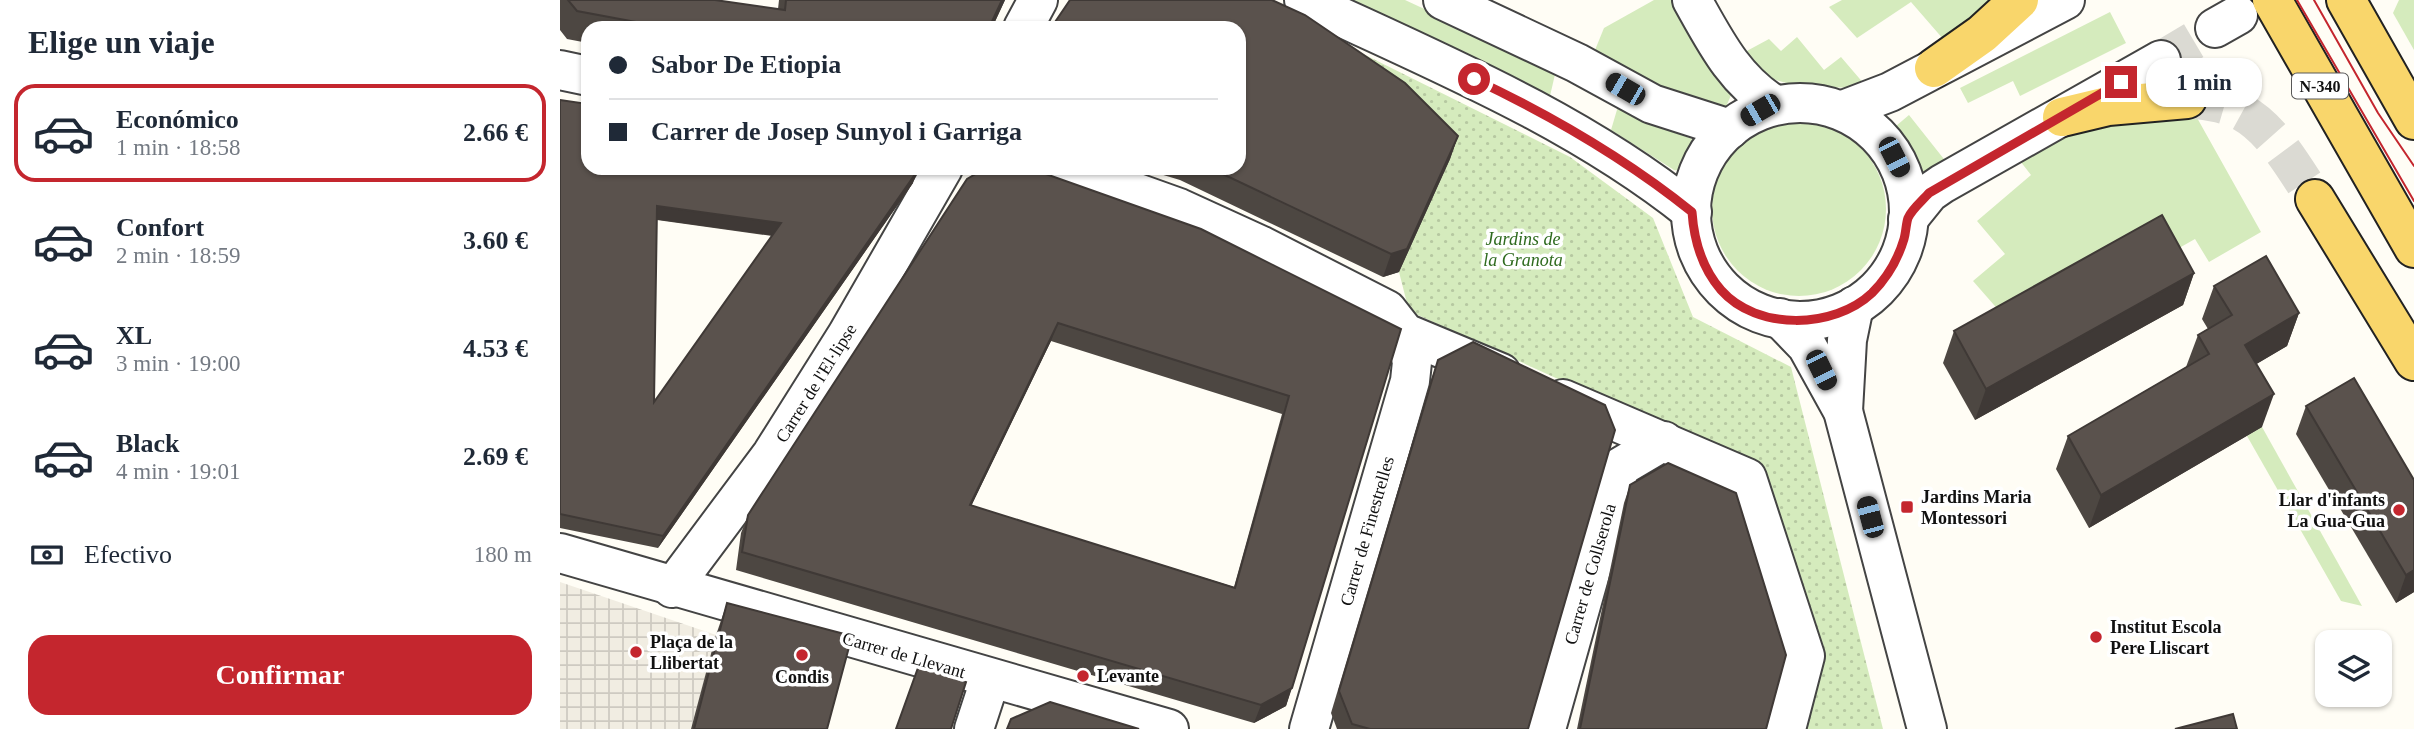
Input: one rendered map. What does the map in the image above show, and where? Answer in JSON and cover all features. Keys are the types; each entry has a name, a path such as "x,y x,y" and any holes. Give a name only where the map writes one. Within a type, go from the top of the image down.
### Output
{"main road":[{"path":"1934,68 1982,34 2019,0"},
{"path":"2346,0 2414,120"},
{"name":"N-340","path":"2242,14 2368,171 2414,248"},
{"path":"2062,117 2108,106 2187,99"},
{"path":"2315,199 2414,361"}],"street":[{"path":"1027,21 1038,0"},
{"path":"1304,0 1498,91 1560,124 1631,167 1692,212"},
{"path":"1443,0 1577,63 1652,104 1730,129"},
{"path":"1692,0 1723,56 1738,75 1759,95 1775,105"},
{"path":"1843,110 1866,103 2065,0"},
{"path":"1908,219 1929,193 1942,184 2161,60"},
{"path":"560,70 581,74"},
{"path":"1813,104 1843,110 1874,130 1894,157 1906,189 1908,219 1903,243 1885,279 1854,306 1817,319 1780,318 1749,309 1723,292 1702,259 1692,212 1697,174 1710,150 1730,129 1775,105 1813,104"},
{"name":"Carrer de l'El·lipse","path":"673,587 779,443 847,335 939,175"},
{"path":"1069,175 1123,188 1179,208 1261,245 1387,310 1405,332 1747,478 1805,656 1786,729"},
{"path":"1843,411 1847,340 1854,306"},
{"path":"1780,318 1807,346 1843,411 1927,729"},
{"name":"Carrer de Finestrelles","path":"1309,729 1410,381 1412,362 1405,332"},
{"name":"Carrer de Collserola","path":"1546,729 1620,467 1664,441"},
{"name":"Carrer de Llevant","path":"560,553 990,680 1169,729"},
{"path":"974,729 990,680"}],"green space":[{"path":"1344,0 1405,0 1556,70 1550,96"},
{"path":"1654,0 1681,0 1732,93 1725,109 1705,110 1593,55 1604,28"},
{"path":"1842,0 2001,0 1944,40 1911,2 1857,38 1829,7"},
{"path":"2399,0 2414,0 2414,50 2393,13"},
{"path":"2110,12 2126,43 2020,96 2013,81 1968,103 1960,88"},
{"name":"Jardins de la Granota","path":"1303,24 1570,157 1653,218 1693,317 1791,367 1883,729 1806,729 1760,471 1409,311 1399,272 1450,158"},
{"path":"1797,37 1824,70 1841,57 1865,85 1818,87 1791,84 1764,73 1743,53 1769,39 1781,51"},
{"path":"1619,103 1660,127 1692,139 1681,171 1674,170 1611,130"},
{"path":"2169,110 2196,116 2261,232 2209,262 2195,239 2022,337 1973,281 2005,254 1977,221 2031,175 2017,157 2088,127"},
{"path":"1909,115 1951,168 1924,179 1918,163 1896,126"},
{"path":"1799,122 1832,129 1861,147 1879,176 1886,209 1879,242 1861,271 1832,289 1799,296 1766,289 1737,271 1719,242 1712,209 1719,176 1737,147 1766,129"},
{"path":"2262,427 2362,606 2341,601 2247,436"}],"shaded area":[{"name":"Plaça de la Llibertat","path":"560,582 716,635 691,729 560,729"}],"building":[{"path":"568,0 715,0 785,10 786,0 1002,0 992,21 631,21 577,11"},
{"path":"1070,0 1272,0 1305,15 1405,83 1458,136 1407,249 1391,254 1225,175 1246,175 1246,21 1056,21"},
{"path":"560,100 581,103 581,175 915,175 663,536 560,514","holes":["657,206 781,223 654,402"]},
{"path":"974,175 1049,175 1201,229 1401,329 1292,688 1261,705 742,552 748,515 967,179","holes":["1058,323 1289,396 1235,588 970,505"]},
{"path":"2162,215 2194,273 1986,389 1954,331"},
{"path":"2266,256 2299,313 2245,345 2274,394 2101,495 2068,436 2209,354 2198,335 2232,315 2214,286"},
{"path":"1473,342 1605,405 1615,430 1528,729 1370,729 1352,724 1339,691 1438,360"},
{"path":"2354,378 2414,480 2414,570 2406,575 2306,406"},
{"path":"1668,463 1736,493 1786,655 1766,729 1580,729 1630,485"},
{"path":"727,603 852,636 827,729 694,729"},
{"path":"919,665 966,682 951,729 896,729"},
{"path":"1050,702 1139,729 1007,729 1011,719"},
{"path":"2233,714 2237,729 2175,729"}],"tunnel":[{"path":"2161,60 2215,28"},
{"path":"2187,99 2225,105 2257,122 2289,159 2315,199"}],"tram line":[{"path":"2297,0 2414,201"},
{"path":"2314,0 2378,113 2414,166"}],"place":[{"name":"Jardins Maria Montessori","path":"1907,507"},
{"name":"Llar d'infants La Gua-Gua","path":"2399,510"},
{"name":"Institut Escola Pere Lliscart","path":"2096,637"},
{"name":"Plaça de la Llibertat","path":"636,652"},
{"name":"Condis","path":"802,655"},
{"name":"Levante","path":"1083,676"}],"route":[{"path":"1474,79 1560,124 1631,167 1692,212 1696,244 1708,273 1735,302 1762,314 1804,321 1843,312 1870,295 1885,279 1897,258 1912,212 1929,193 1968,168 2121,82"}]}
